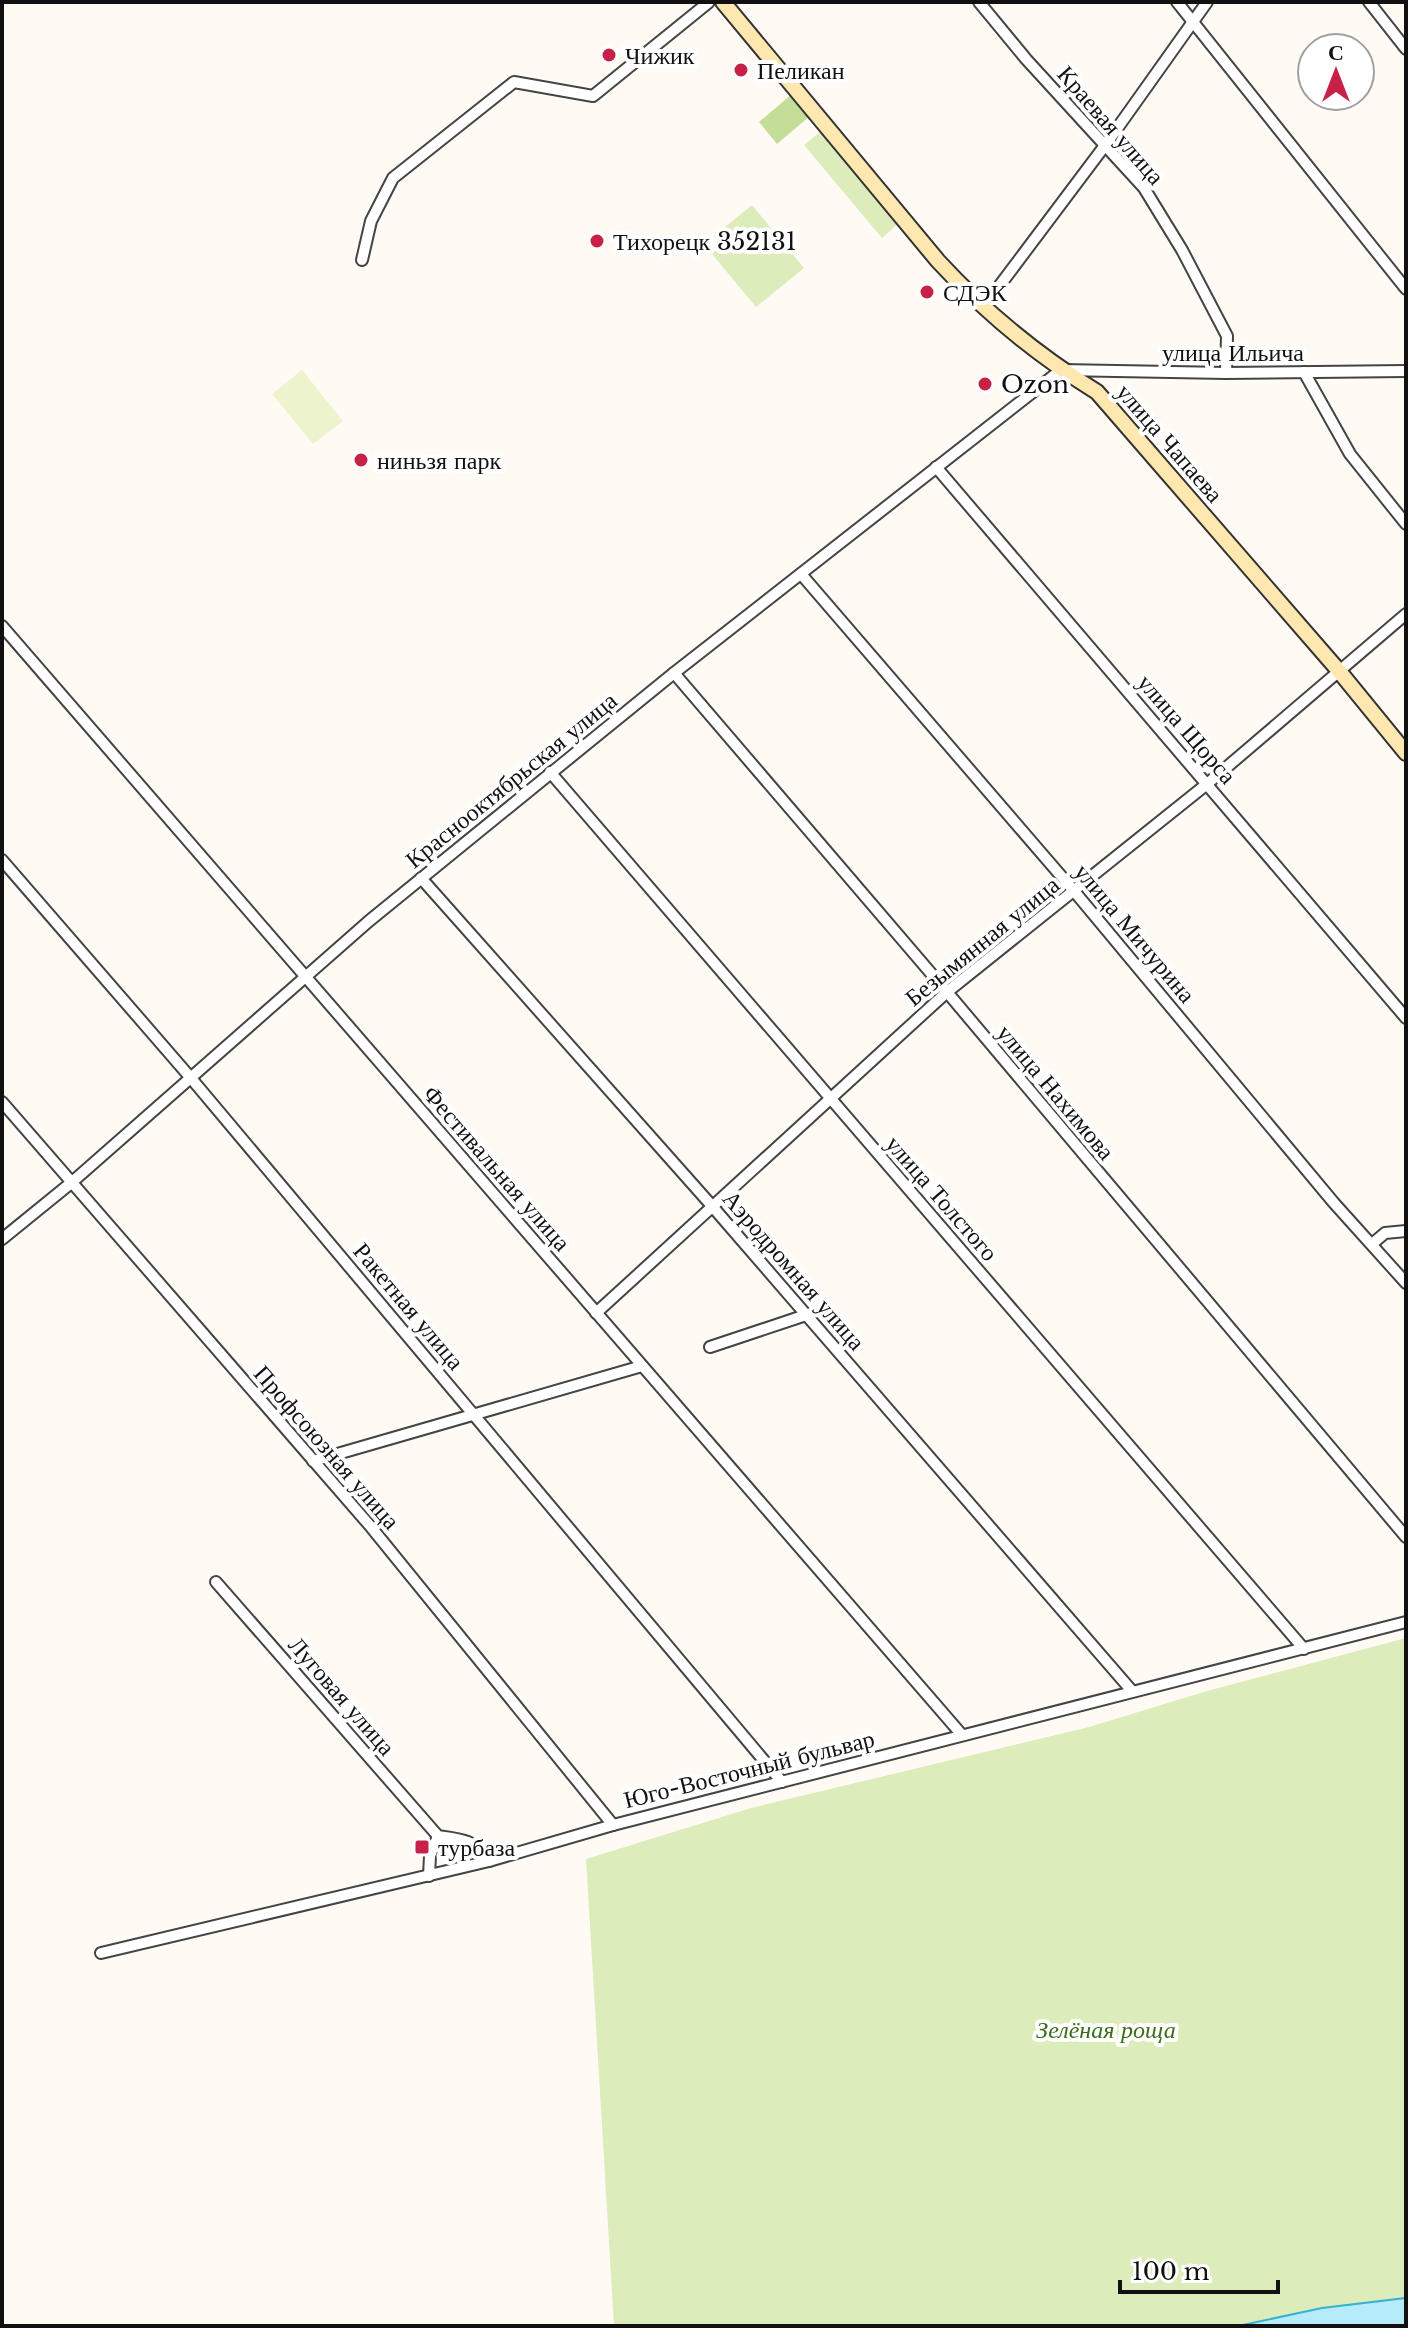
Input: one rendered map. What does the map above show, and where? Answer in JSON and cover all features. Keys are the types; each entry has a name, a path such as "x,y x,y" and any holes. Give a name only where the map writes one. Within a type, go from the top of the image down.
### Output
{"main road":[{"name":"улица Чапаева","path":"723,2 938,261 965,290 1061,370 1097,392 1339,671 1406,753"}],"street":[{"path":"362,260 371,221 393,178 514,82 593,96 709,2"},
{"name":"Краевая улица","path":"979,2 1026,59 1144,188 1182,250 1227,336 1226,373"},
{"path":"1177,2 1406,289"},
{"path":"985,305 1106,144 1207,2"},
{"path":"1369,2 1406,49"},
{"name":"улица Ильича","path":"1061,370 1226,373 1406,371"},
{"name":"Краснооктябрьская улица","path":"2,1239 71,1183 421,878 550,772 1061,370"},
{"path":"1304,372 1350,454 1406,524"},
{"name":"улица Щорса","path":"936,467 1406,1018"},
{"name":"улица Мичурина","path":"801,574 1406,1283"},
{"name":"Безымянная улица","path":"596,1313 947,992 1207,784 1406,614"},
{"name":"Фестивальная улица","path":"2,626 962,1735"},
{"name":"улица Нахимова","path":"674,673 1406,1537"},
{"name":"улица Толстого","path":"550,772 1304,1649"},
{"name":"Ракетная улица","path":"2,860 190,1077 782,1782"},
{"name":"Аэродромная улица","path":"421,878 712,1206 1132,1691"},
{"name":"Профсоюзная улица","path":"2,1102 371,1527 613,1825"},
{"path":"1372,1244 1385,1233 1406,1231"},
{"path":"710,1347 806,1315"},
{"path":"313,1461 642,1366"},
{"name":"Луговая улица","path":"216,1582 438,1836"},
{"name":"Юго-Восточный бульвар","path":"101,1953 489,1861 613,1825 1406,1622"},
{"path":"429,1876 430,1856 438,1836 464,1839 480,1847 489,1861"}],"green space":[{"path":"792,94 810,116 777,144 759,122"},
{"path":"821,131 899,223 882,238 804,145"},
{"path":"752,205 804,268 756,307 712,254 721,245 714,236"},
{"path":"302,370 343,421 313,444 272,394"},
{"name":"Зелёная роща","path":"1406,1638 1406,2298 1322,2308 1238,2326 614,2326 586,1859 751,1808 1089,1727 1207,1691"}],"water":[{"path":"1406,2298 1406,2326 1238,2326 1322,2308"}],"place":[{"name":"Чижик","path":"609,55"},
{"name":"Пеликан","path":"741,70"},
{"name":"Тихорецк 352131","path":"597,241"},
{"name":"СДЭК","path":"927,292"},
{"name":"Ozon","path":"985,384"},
{"name":"ниньзя парк","path":"361,460"},
{"name":"турбаза","path":"422,1847"}]}
